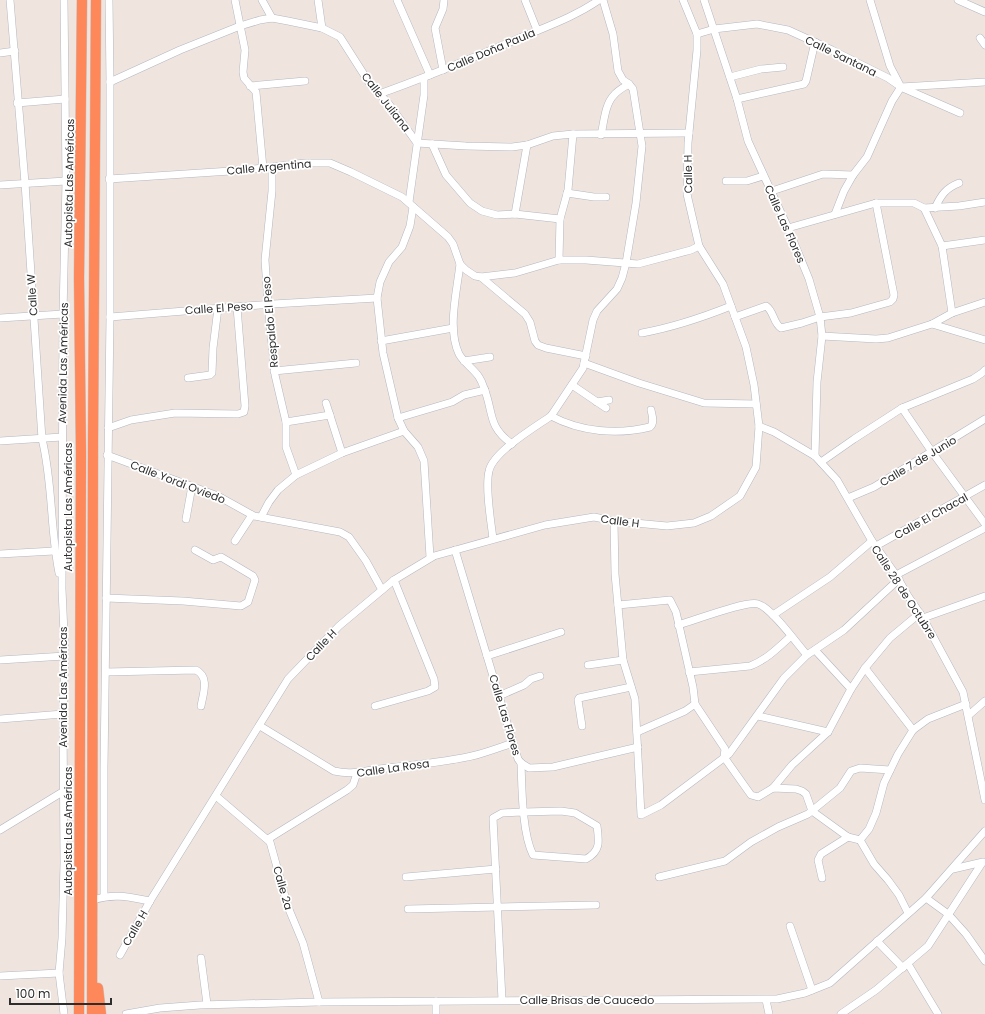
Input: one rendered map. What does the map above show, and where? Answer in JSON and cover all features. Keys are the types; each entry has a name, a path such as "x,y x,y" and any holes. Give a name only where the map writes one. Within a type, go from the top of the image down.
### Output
{"highway":[{"name":"Autopista Las Américas","path":"79,1014 81,453 79,278 82,0"},
{"path":"92,1014 93,431 96,0"},
{"path":"96,32 100,0"},
{"path":"93,944 101,1014"}],"street":[{"name":"Calle W","path":"10,0 15,51 17,103 25,183 42,438 49,478 54,551 62,589"},
{"name":"Avenida Las Américas","path":"64,0 66,181 63,314 62,589 65,656 63,714 63,907 59,973 64,1014"},
{"path":"104,896 107,456 110,317 109,0"},
{"path":"235,0 245,50 243,72 244,78 256,92 263,168"},
{"path":"262,0 272,18"},
{"path":"318,0 322,28"},
{"path":"397,0 427,77 417,143 410,226 402,247 388,262 380,282 377,298 381,341 398,418 404,431 418,447 424,462 430,557"},
{"path":"442,70 435,28 443,9 444,0"},
{"path":"525,0 537,30"},
{"name":"Calle Doña Paula","path":"379,94 427,77 537,30 599,0"},
{"path":"493,539 488,482 489,470 494,460 512,444 551,416 572,385 583,368 593,320 597,311 617,289 626,263 636,203 642,146 633,89 623,80 618,72 613,34 602,0"},
{"name":"Calle H","path":"120,955 150,901 288,679 339,626 394,580 430,557 545,525 594,517 614,521 667,526 694,524 711,516 740,496 756,467 759,426 754,385 746,347 722,284 699,246 687,194 688,133 697,50 697,34 683,0"},
{"name":"Calle Las Flores","path":"704,0 730,77 748,141 763,176 772,191 809,279 820,317 822,336 817,382 815,456"},
{"path":"870,0 890,66 900,87"},
{"path":"958,0 985,12"},
{"name":"Calle Juliana","path":"110,82 180,50 240,26 272,18 322,28 340,37 370,84 389,104 417,143 512,147 527,145 553,136 573,134 688,133"},
{"name":"Calle Santana","path":"697,34 714,29 757,24 788,30 888,78 900,87 960,113"},
{"path":"980,38 985,45"},
{"path":"737,100 804,84 815,42"},
{"path":"0,53 15,51"},
{"path":"730,77 761,69 783,67"},
{"path":"250,86 305,81"},
{"path":"900,87 985,82"},
{"path":"601,134 605,114 610,100 618,91 629,84"},
{"path":"835,214 844,191 853,175 867,157 892,101 900,87"},
{"path":"17,103 65,99"},
{"path":"559,260 560,219 567,193 573,134"},
{"path":"432,144 446,175 470,203 482,211 497,215 515,214 560,219"},
{"path":"515,214 527,145"},
{"name":"Calle Argentina","path":"109,179 263,168 305,163 330,163 393,192 411,204 448,237 453,244 460,264"},
{"name":"Respaldo El Peso","path":"272,167 272,191 265,260 268,304 274,371 286,422 286,447 296,475"},
{"path":"772,191 823,174 853,175"},
{"path":"726,181 747,181 763,176"},
{"path":"0,185 66,181"},
{"path":"935,208 944,192 959,184"},
{"path":"567,193 594,197 606,197"},
{"path":"788,228 876,203 914,203 924,208 935,208 985,202"},
{"path":"735,317 766,306 771,310 777,325 781,328 802,324 820,317 851,313 890,302 894,299 876,203"},
{"path":"924,208 942,246 952,313"},
{"path":"942,246 985,240"},
{"path":"460,264 474,276 481,277 515,273 559,260 586,260 638,264 691,250 699,246"},
{"path":"460,264 453,328 458,349 464,361 480,378 485,390 491,417 497,430 502,437 512,444"},
{"path":"481,277 525,314 530,322 535,341 546,348 585,360 638,383 704,404 756,404"},
{"name":"Calle El Peso","path":"110,317 268,304 377,298"},
{"path":"822,336 876,339 888,338 932,324 952,313 985,302"},
{"path":"642,333 665,329 702,318 730,306"},
{"path":"108,428 131,420 175,413 238,414 244,412 245,406 237,307"},
{"path":"188,378 210,375 212,373 213,348 218,308"},
{"path":"0,318 63,314"},
{"path":"932,324 985,340"},
{"path":"381,341 453,328"},
{"path":"464,361 490,357"},
{"path":"274,371 356,363"},
{"path":"821,462 902,408 984,373"},
{"path":"572,385 606,408"},
{"path":"398,418 452,402 464,395 485,390"},
{"path":"598,402 609,400"},
{"path":"326,403 342,453"},
{"path":"902,408 932,452 985,524"},
{"path":"551,416 578,427 597,431 609,431 650,427 653,422 651,410"},
{"path":"286,422 330,415"},
{"name":"Calle 7 de Junio","path":"848,498 874,487 985,419"},
{"name":"Calle 28 de Octubre","path":"759,426 774,432 815,456 837,480 874,544 898,577 922,615 963,692 969,715 985,800"},
{"path":"261,517 269,502 278,490 296,475 342,453 404,431"},
{"path":"0,441 62,437"},
{"name":"Calle Yordi Oviedo","path":"107,456 218,496 252,515 340,532 349,537 366,561 382,590"},
{"name":"Calle El Chacal","path":"773,615 830,577 874,544 965,497 985,485"},
{"path":"186,519 192,486"},
{"path":"235,541 252,515"},
{"path":"614,521 615,574 623,660 635,699 641,815 661,805 729,754 758,716 762,706 784,678 807,655 844,630 898,577 985,528"},
{"path":"106,598 183,601 241,606 248,602 255,580 253,576 221,557 213,560 195,550"},
{"name":"Calle Las Flores","path":"455,550 518,759 521,763 529,768 554,767 638,747"},
{"path":"0,554 54,551"},
{"path":"375,706 428,691 435,687 434,679 394,580"},
{"path":"618,605 670,600 676,612 695,704 725,749 724,757 750,795 758,796 773,788 792,765 828,732 851,689 865,668 890,638 922,615 985,596"},
{"path":"678,625 731,608 751,603 759,604 773,615 807,655"},
{"path":"487,656 561,632"},
{"path":"689,672 750,666 756,664 769,656 791,636"},
{"path":"815,650 851,689"},
{"path":"0,660 65,656"},
{"path":"588,664 623,660"},
{"path":"865,668 913,730"},
{"path":"106,672 196,670 201,672 205,684 201,706"},
{"path":"499,696 524,685 531,679 540,676"},
{"path":"582,726 578,700 579,698 631,687"},
{"path":"969,715 985,701"},
{"path":"637,732 685,711 695,704"},
{"path":"860,840 869,829 876,814 884,783 890,770 913,730 928,719 966,704"},
{"path":"0,719 63,714"},
{"path":"758,716 828,732"},
{"name":"Calle La Rosa","path":"260,726 334,771 344,773 357,773 476,755 514,743"},
{"path":"502,1000 493,818 502,813 524,812 561,811 575,813 597,826 600,842 593,855 586,859 533,855 529,848 524,812 521,763"},
{"path":"659,877 725,861 778,827 808,814 840,788 851,771 860,768 890,770"},
{"path":"216,796 268,839 347,790 353,785 357,773"},
{"path":"773,788 796,789 802,791 806,794 812,811 848,837 860,840 874,864 899,894 908,913"},
{"path":"0,830 64,791"},
{"name":"Calle Brisas de Caucedo","path":"126,1014 150,1012 160,1008 207,1004 502,1000 777,999 812,990 830,982 926,898 985,831"},
{"path":"822,878 818,860 821,854 848,837"},
{"name":"Calle 2a","path":"268,839 273,851 288,907 303,943 319,1002"},
{"path":"953,869 984,862"},
{"path":"841,1014 876,990 928,946 984,862"},
{"path":"406,877 496,869"},
{"name":"Calle H","path":"93,900 104,896 118,895 150,901"},
{"path":"926,898 948,914 966,934 985,960"},
{"path":"408,909 596,904"},
{"path":"790,926 812,990"},
{"path":"877,941 906,966 938,1014"},
{"path":"201,958 207,1004"},
{"path":"0,976 59,973"},
{"path":"766,1000 768,1014"},
{"path":"436,1001 436,1014"}]}
